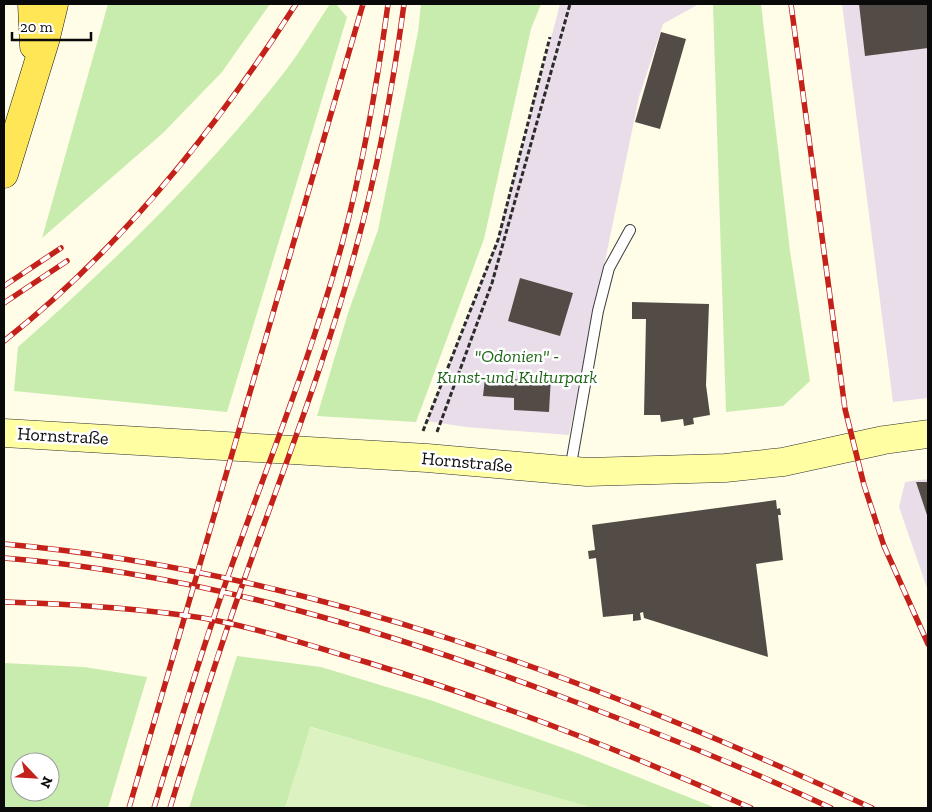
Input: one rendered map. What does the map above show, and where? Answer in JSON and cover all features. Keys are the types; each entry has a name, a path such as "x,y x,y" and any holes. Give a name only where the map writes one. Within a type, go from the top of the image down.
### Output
{"main road":[{"path":"28,95 34,55 32,4"},
{"path":"4,174 45,41 54,4"}],"street":[{"name":"Hornstraße","path":"4,433 420,458 570,470 725,468 783,462 884,440 928,434"}],"lane":[{"path":"570,470 598,311 609,268 630,230"}],"path":[{"path":"420,458 492,283 570,4"},
{"path":"420,458 498,240 550,37"}],"shaded area":[{"name":"\"Odonien\" - Kunst-und Kulturpark","path":"560,4 699,4 663,24 639,97 569,435 466,427 427,421 498,240"},
{"path":"842,4 928,4 928,398 893,402"},
{"path":"928,479 928,591 899,507 905,482"}],"green space":[{"path":"108,4 270,4 222,72 163,133 42,238"},
{"path":"330,4 336,4 347,17 227,412 14,391 18,347 124,249 225,144 298,54"},
{"path":"421,4 541,4 531,29 484,239 416,422 317,416 349,310 378,230 418,32"},
{"path":"713,4 761,4 790,251 810,381 783,406 726,412"},
{"path":"237,656 321,667 433,701 577,753 716,808 589,808 311,727 285,808 189,808"},
{"path":"4,663 84,667 147,677 108,808 4,808"},
{"path":"310,727 587,806 589,808 285,808"}],"building":[{"path":"859,4 928,4 928,48 865,56"},
{"path":"661,32 686,39 660,129 635,122"},
{"path":"520,278 573,293 560,336 508,321"},
{"path":"632,302 709,304 706,385 710,415 693,418 694,424 684,426 683,419 661,422 660,415 644,415 646,319 632,319"},
{"path":"527,374 551,376 549,412 514,410 514,398 483,396 485,378 527,380"},
{"path":"916,482 928,482 928,518"},
{"path":"776,500 777,509 780,508 781,515 778,515 783,560 756,564 768,657 644,618 643,612 640,613 641,620 633,621 633,614 603,617 596,558 589,559 588,551 595,550 592,525"}],"railway":[{"path":"4,341 88,267 164,185 233,96 296,4"},
{"path":"129,808 363,4"},
{"path":"154,808 217,608 330,287 350,214 363,155 388,4"},
{"path":"170,808 223,639 303,417 344,291 378,157 390,96 404,4"},
{"path":"791,4 845,409 864,485 884,546 928,644"},
{"path":"4,286 61,248"},
{"path":"4,303 67,261"},
{"path":"4,544 117,558 229,579 340,606 449,638 557,676 663,717 768,761 872,808"},
{"path":"4,558 75,565 146,576 216,590 354,626 490,670 592,708 730,763 831,808"},
{"path":"4,602 129,609 203,618 265,632 415,677 512,711 657,767 751,808"}]}
